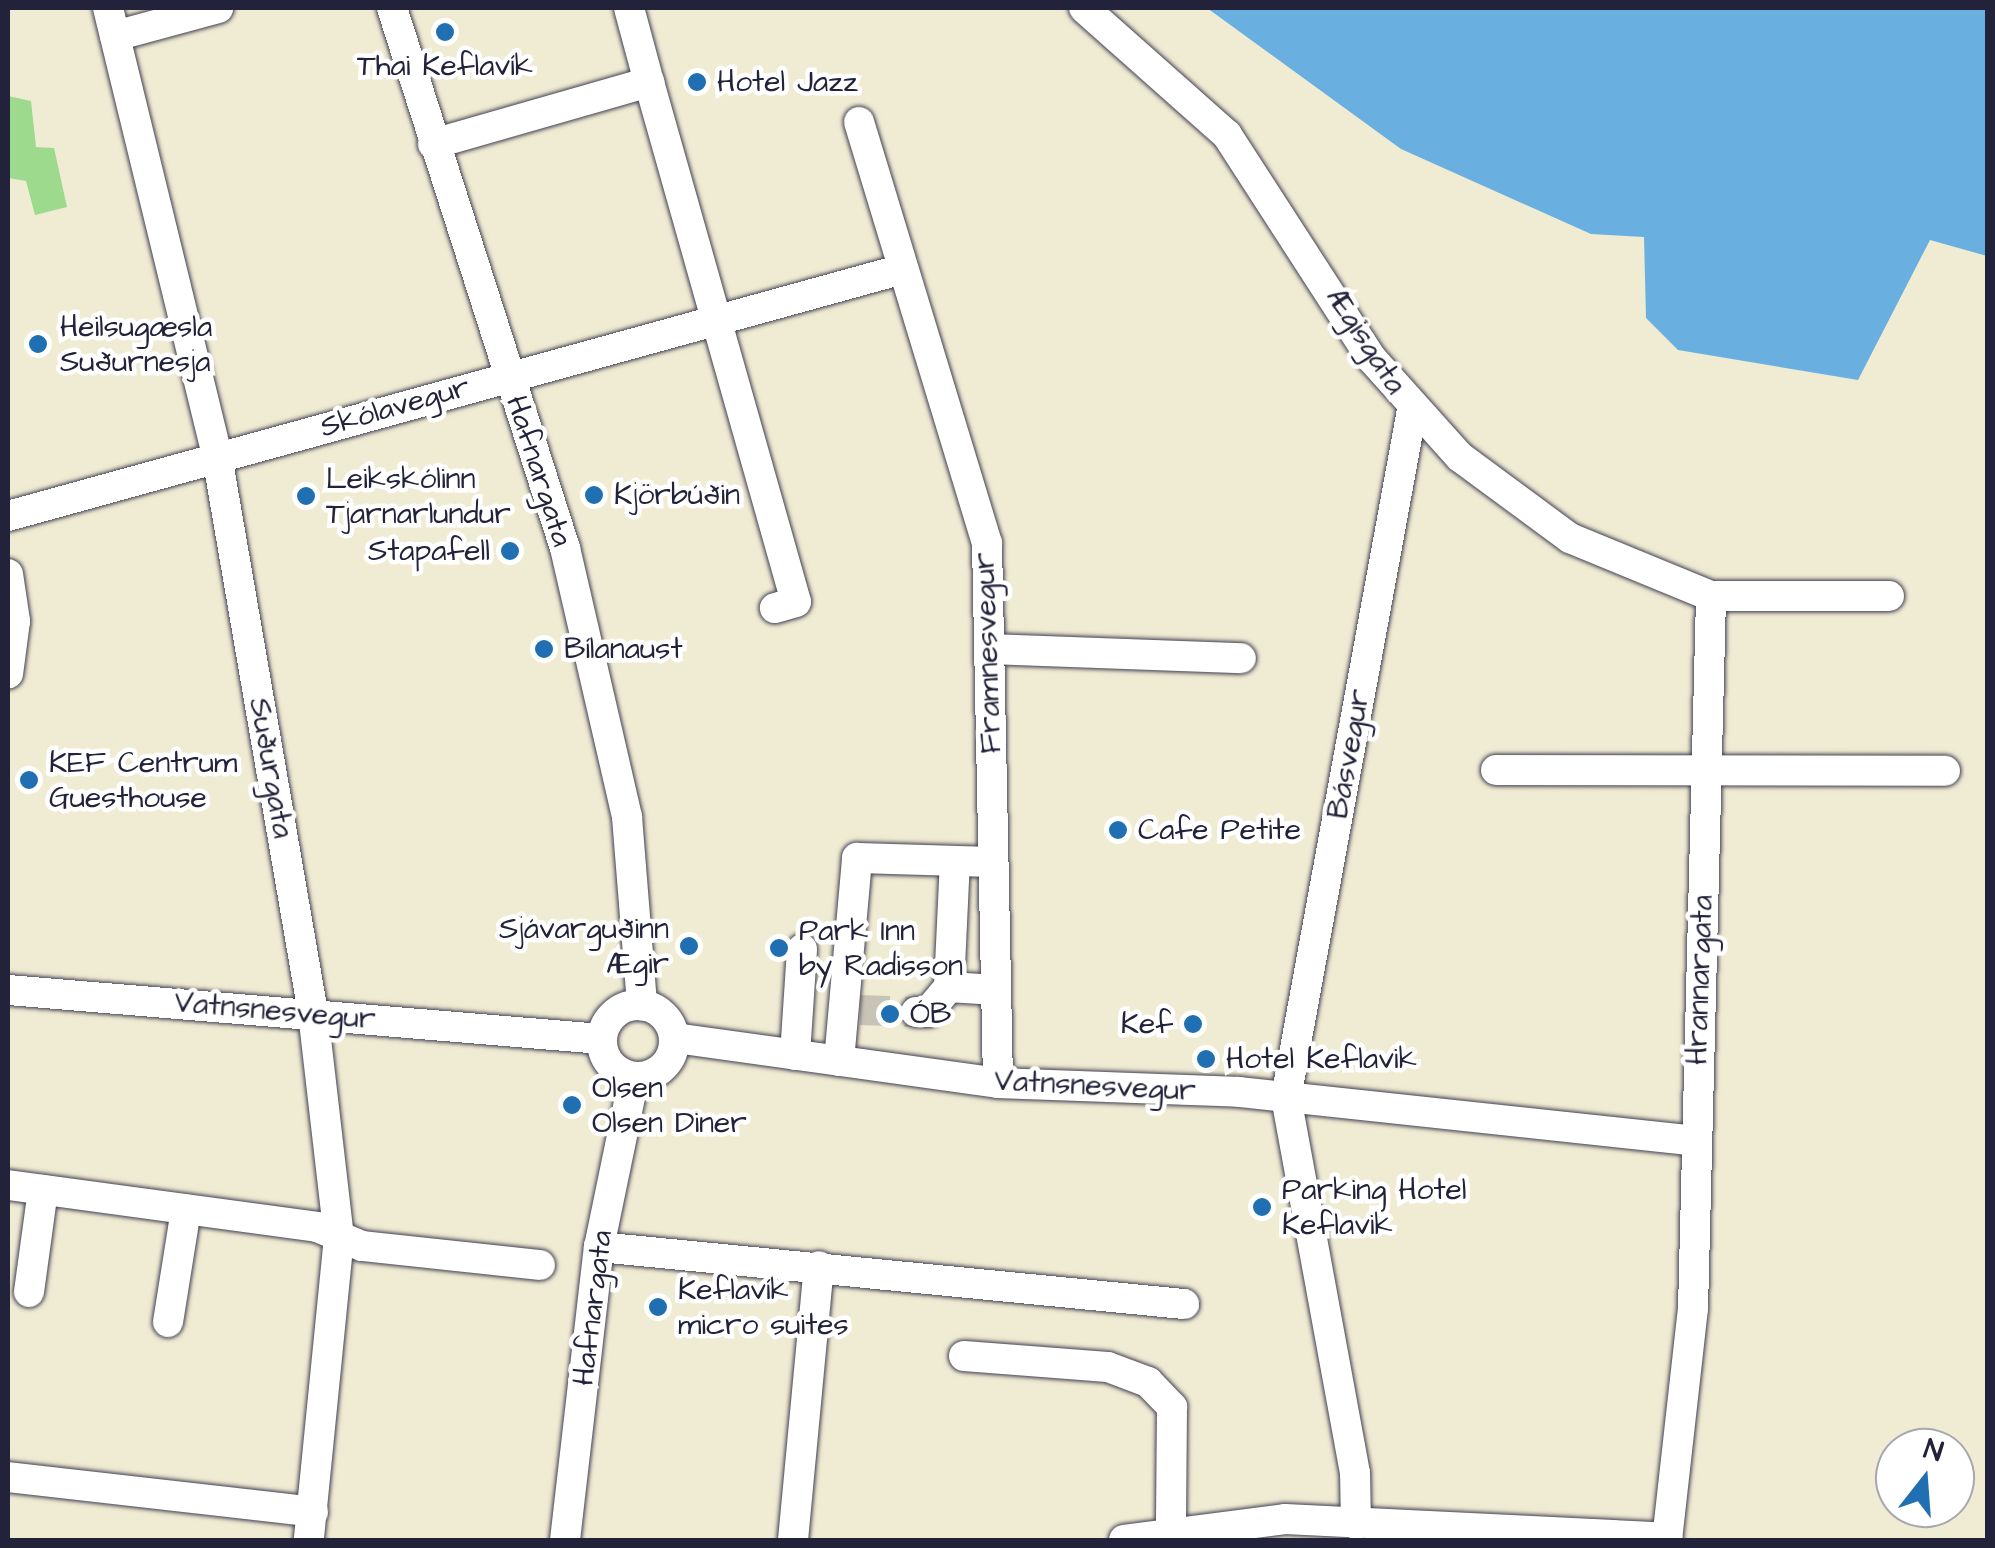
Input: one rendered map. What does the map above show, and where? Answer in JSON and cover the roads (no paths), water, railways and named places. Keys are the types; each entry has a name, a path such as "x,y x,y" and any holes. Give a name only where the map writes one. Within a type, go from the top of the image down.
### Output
{"street":[{"path":"111,22 218,8"},
{"name":"Hafnargata","path":"392,8 565,548 627,817 642,1005"},
{"path":"629,8 716,320 785,605"},
{"name":"Ægisgata","path":"1084,8 1227,135 1412,410 1570,538 1712,596"},
{"name":"Suðurgata","path":"111,22 216,456 313,1013 339,1236 311,1526"},
{"path":"433,144 649,82"},
{"name":"Framnesvegur","path":"860,122 899,270 987,542 998,1083"},
{"name":"Skólavegur","path":"8,516 899,270"},
{"name":"Básvegur","path":"1286,1098 1412,410"},
{"path":"8,574 8,674"},
{"path":"1712,596 1889,596"},
{"name":"Hrannargata","path":"1668,1539 1693,1310 1694,1141 1712,596"},
{"path":"990,650 1242,658"},
{"path":"1496,770 1945,772"},
{"path":"839,1060 852,1009 857,858 993,862"},
{"path":"916,1012 928,1012 949,987 955,861"},
{"path":"795,1054 802,948"},
{"path":"949,987 996,990"},
{"name":"Vatnsnesvegur","path":"8,990 602,1038"},
{"path":"642,1005 665,1016 675,1038 667,1064 634,1078 610,1064 602,1038 620,1010 642,1005"},
{"name":"Vatnsnesvegur","path":"675,1038 998,1083 1286,1098 1694,1141"},
{"name":"Hafnargata","path":"565,1540 599,1247 634,1078"},
{"path":"1286,1098 1355,1473 1356,1524"},
{"path":"8,1185 540,1265"},
{"path":"28,1292 43,1190"},
{"path":"168,1322 186,1209"},
{"path":"599,1247 1184,1304"},
{"path":"793,1540 819,1266"},
{"path":"964,1356 1108,1366 1148,1382 1172,1408 1171,1528"},
{"path":"8,1476 311,1526"},
{"path":"1134,1539 1171,1528 1356,1524 1668,1539"}],"water":[{"path":"1207,8 1987,8 1987,256 1930,240 1858,380 1678,350 1646,318 1644,237 1591,234 1401,149"}],"tunnel":[{"path":"860,1010 916,1012"}],"place":[{"name":"Thai Keflavík","path":"445,32"},
{"name":"Hotel Jazz","path":"697,82"},
{"name":"Heilsugæsla Suðurnesja","path":"38,344"},
{"name":"Kjörbúðin","path":"594,495"},
{"name":"Leikskólinn Tjarnarlundur","path":"306,496"},
{"name":"Stapafell","path":"510,551"},
{"name":"Bílanaust","path":"544,649"},
{"name":"KEF Centrum Guesthouse","path":"29,780"},
{"name":"Cafe Petite","path":"1118,830"},
{"name":"Sjávarguðinn Ægir","path":"689,946"},
{"name":"Park Inn by Radisson","path":"779,948"},
{"name":"ÓB","path":"890,1014"},
{"name":"Kef","path":"1193,1024"},
{"name":"Hotel Keflavik","path":"1206,1059"},
{"name":"Olsen Olsen Diner","path":"572,1105"},
{"name":"Parking Hotel Keflavik","path":"1262,1207"},
{"name":"Keflavík micro suites","path":"658,1307"}]}
